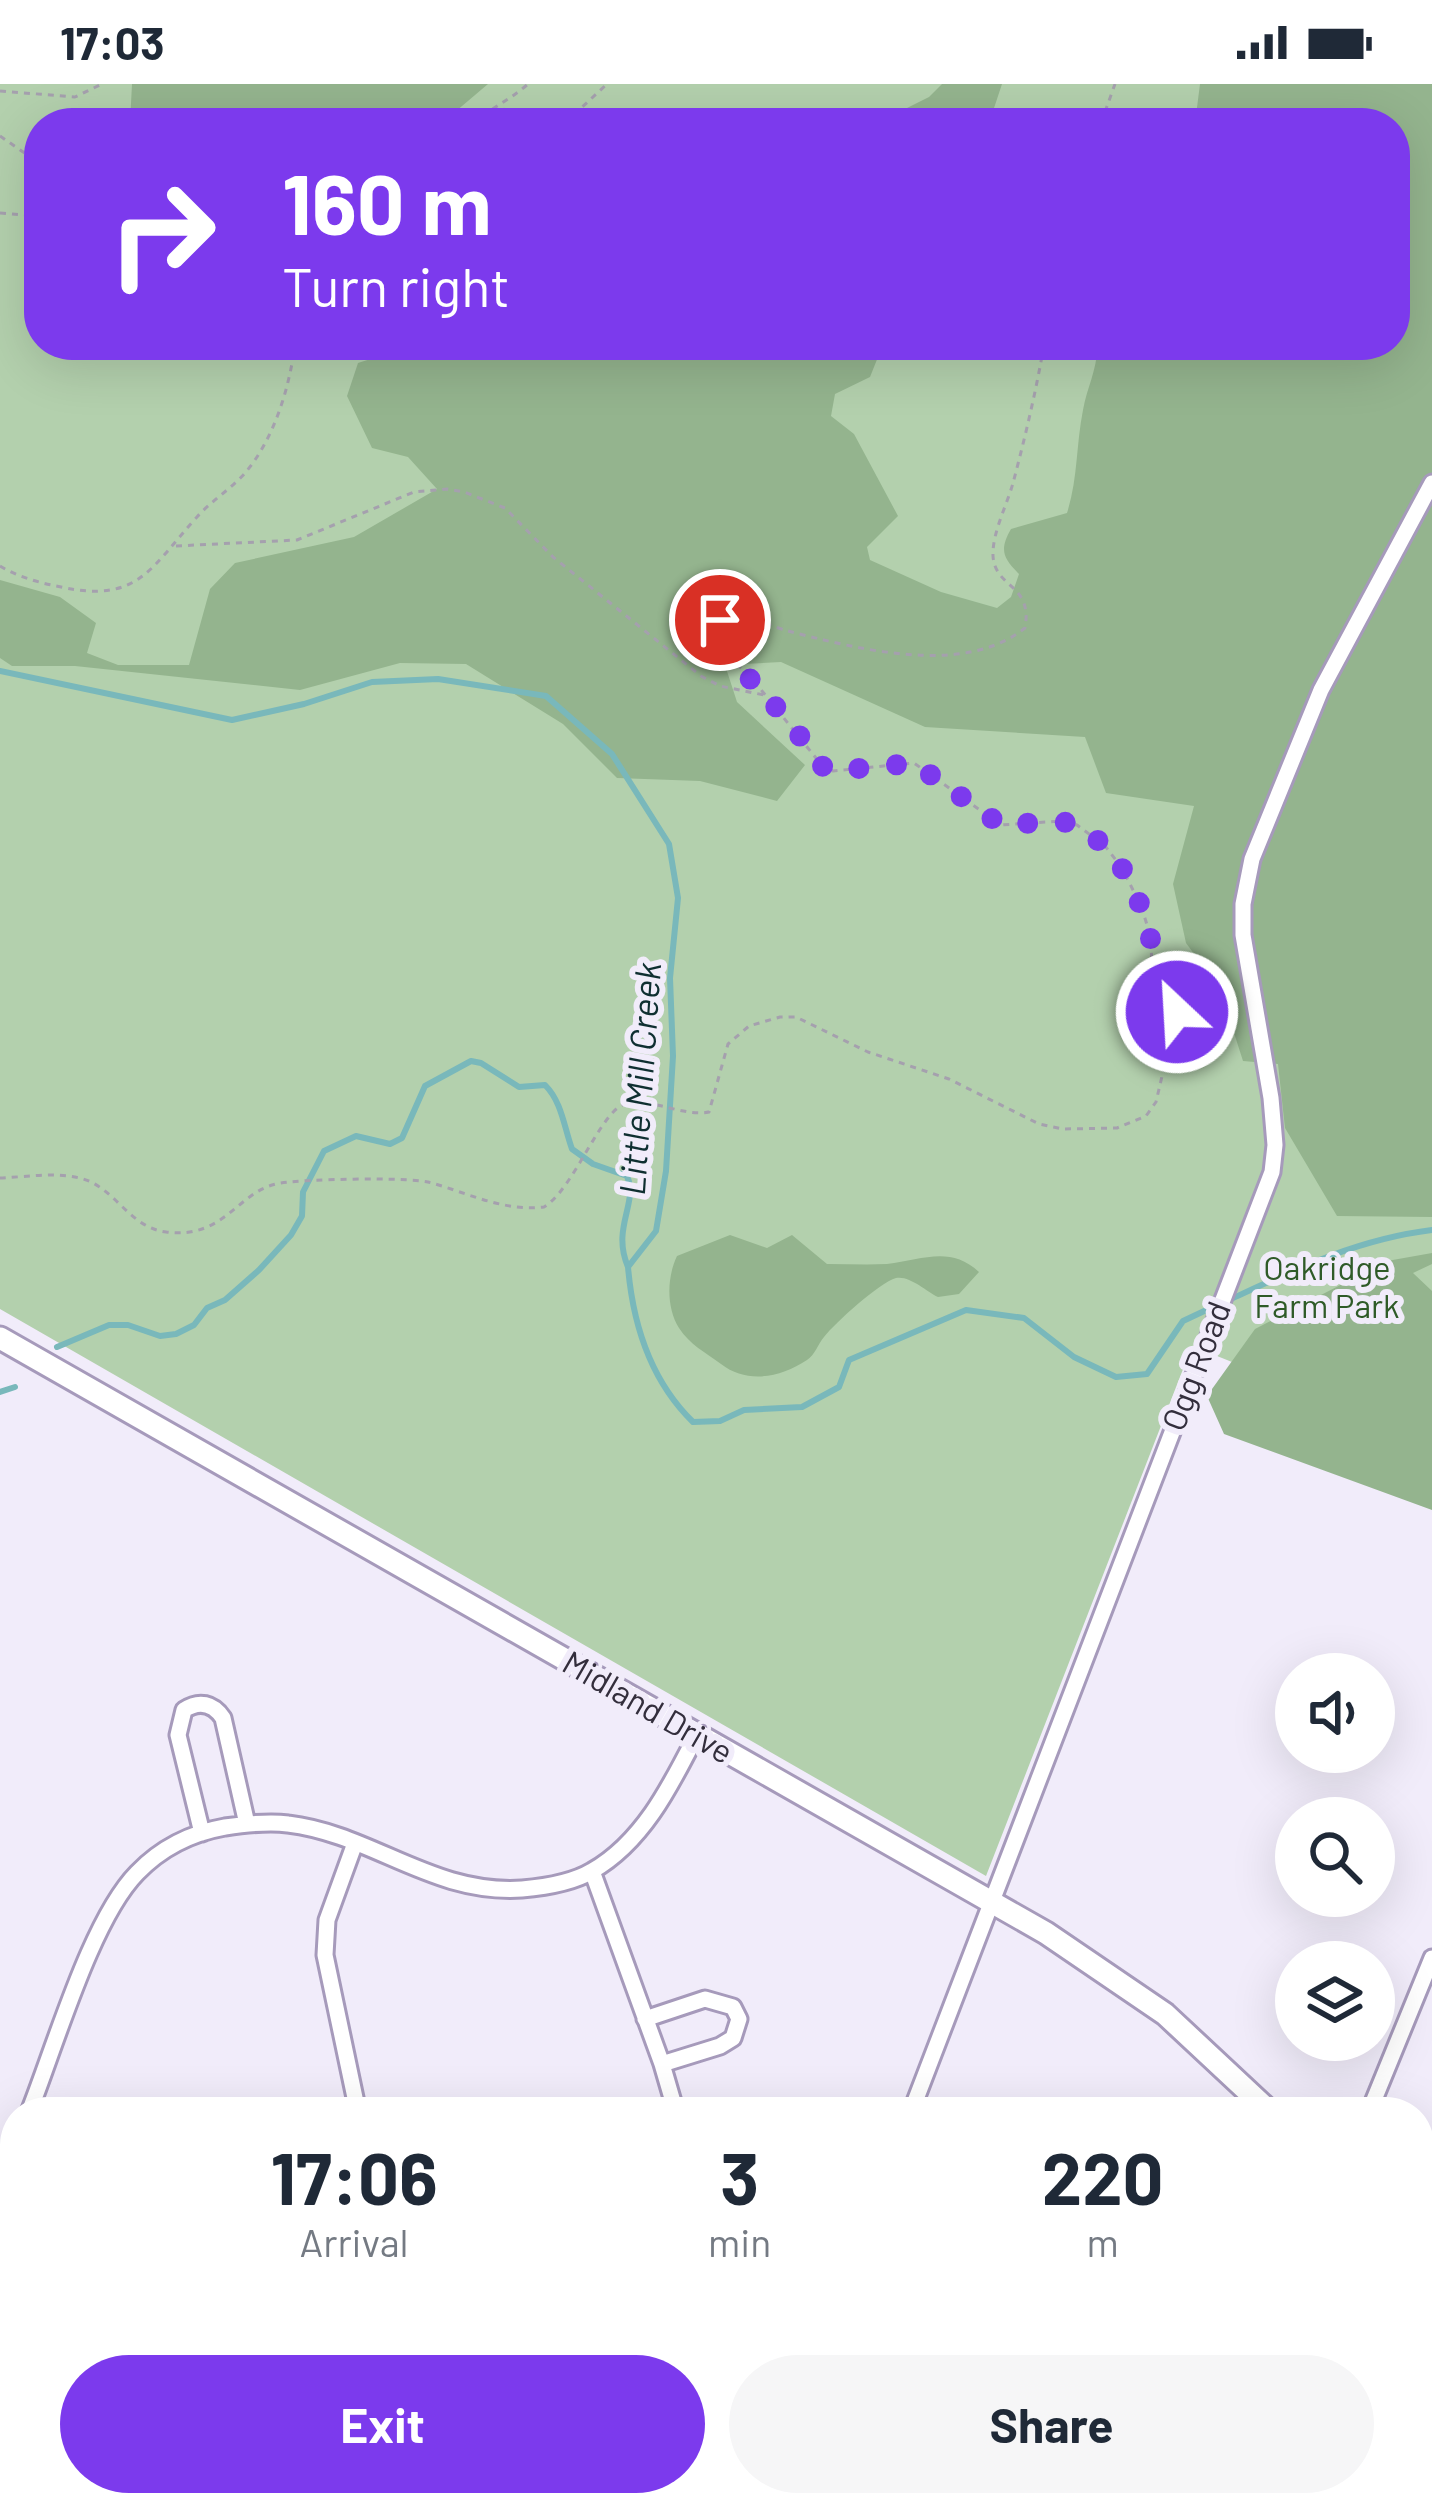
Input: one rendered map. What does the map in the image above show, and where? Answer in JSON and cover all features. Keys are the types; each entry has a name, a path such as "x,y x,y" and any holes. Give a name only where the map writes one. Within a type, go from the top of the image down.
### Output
{"main road":[{"name":"Midland Drive","path":"0,1338 991,1900 1165,2014 1254,2097"}],"street":[{"name":"Ogg Road","path":"917,2097 1272,1172 1271,1097 1243,934 1252,859 1321,690 1432,483"},
{"path":"202,1833 178,1735 184,1710 193,1704 205,1703 223,1718 247,1824"},
{"path":"35,2097 116,1899 163,1851 202,1833 247,1824 286,1823 356,1843 424,1874 499,1891 539,1888 592,1871 645,1823 697,1736"},
{"path":"355,2097 325,1954 327,1921 356,1843"},
{"path":"592,1871 672,2097"},
{"path":"1375,2097 1432,1958"},
{"path":"645,2020 705,1999 733,2007 739,2019 733,2038 720,2046 662,2064"}],"path":[{"path":"0,92 75,97 102,84"},
{"path":"494,108 528,84"},
{"path":"581,108 607,84"},
{"path":"0,566 50,585 100,593 139,580 261,451 276,418 291,360"},
{"path":"0,1178 77,1177 100,1188 138,1222 176,1233 212,1226 258,1192 282,1183 415,1180 478,1200 535,1208 554,1201 612,1111 622,1104 638,1104 709,1112 723,1058 738,1032 765,1020 796,1017 868,1052 949,1079 1039,1124 1117,1128 1146,1116 1156,1102 1177,1012 1153,962 1141,906 1122,868 1091,834 1061,821 1001,825 914,763 824,768 712,632 720,620 738,614 804,635 920,657 985,650 1025,628 1028,610 1022,596 996,568 993,552 1041,360"},
{"path":"176,546 297,540 414,492 464,492 505,508 553,556 701,676 720,686 766,695"}],"green space":[{"name":"Oakridge Farm Park","path":"0,84 1432,84 1432,1442 1192,1346 986,1876 0,1309"},
{"path":"132,84 488,84 460,108 131,108"},
{"path":"942,84 1002,84 994,108 907,108"},
{"path":"1200,84 1432,84 1432,1217 1337,1216 1285,1128 1278,1064 1243,1061 1220,989 1186,943 1173,884 1194,806 1106,793 1085,737 925,727 781,662 725,665 737,702 805,765 777,801 700,781 617,778 563,724 466,664 400,663 300,690 75,666 12,666 0,658 0,580 60,597 96,623 87,653 118,665 189,665 210,589 235,563 354,537 437,489 408,457 372,448 347,396 358,363 367,360 877,360 870,377 835,394 831,416 854,434 898,516 867,547 870,560 941,592 997,608 1011,597 1019,574 1005,553 1011,529 1067,513 1096,360 1410,360 1410,108 1197,108"},
{"path":"730,1235 767,1248 792,1235 827,1264 946,1257 979,1272 959,1294 938,1297 906,1279 889,1281 838,1322 807,1360 786,1371 753,1376 731,1370 693,1344 679,1328 670,1302 677,1256"},
{"path":"1432,1253 1432,1264 1413,1273 1432,1291 1432,1510 1224,1434 1207,1396 1255,1329 1387,1261"}],"waterway":[{"name":"Little Mill Creek","path":"0,671 232,720 372,682 438,679 546,696 612,754 669,844 678,898 670,978 673,1056 666,1171 656,1231 628,1267 646,1350 665,1388 693,1422 720,1421 744,1410 802,1407 839,1387 849,1360 966,1310 1024,1318 1074,1357 1116,1377 1147,1374 1183,1321 1217,1305"},
{"path":"57,1347 109,1325 128,1325 160,1336 194,1325 207,1308 225,1300 259,1270 291,1235 302,1216 303,1192 324,1151 356,1136 390,1144 402,1138 425,1086 471,1061 519,1087 545,1085 559,1107 572,1149 593,1164 627,1176 630,1196 622,1240 628,1267"},
{"name":"Little Mill Creek","path":"1229,1300 1353,1248 1432,1230"},
{"path":"0,1392 15,1387"}],"route":[{"path":"720,620 712,632 721,650 787,719 817,764 833,771 914,763 1001,825 1061,821 1106,846 1141,906 1153,962 1177,1012"}]}
